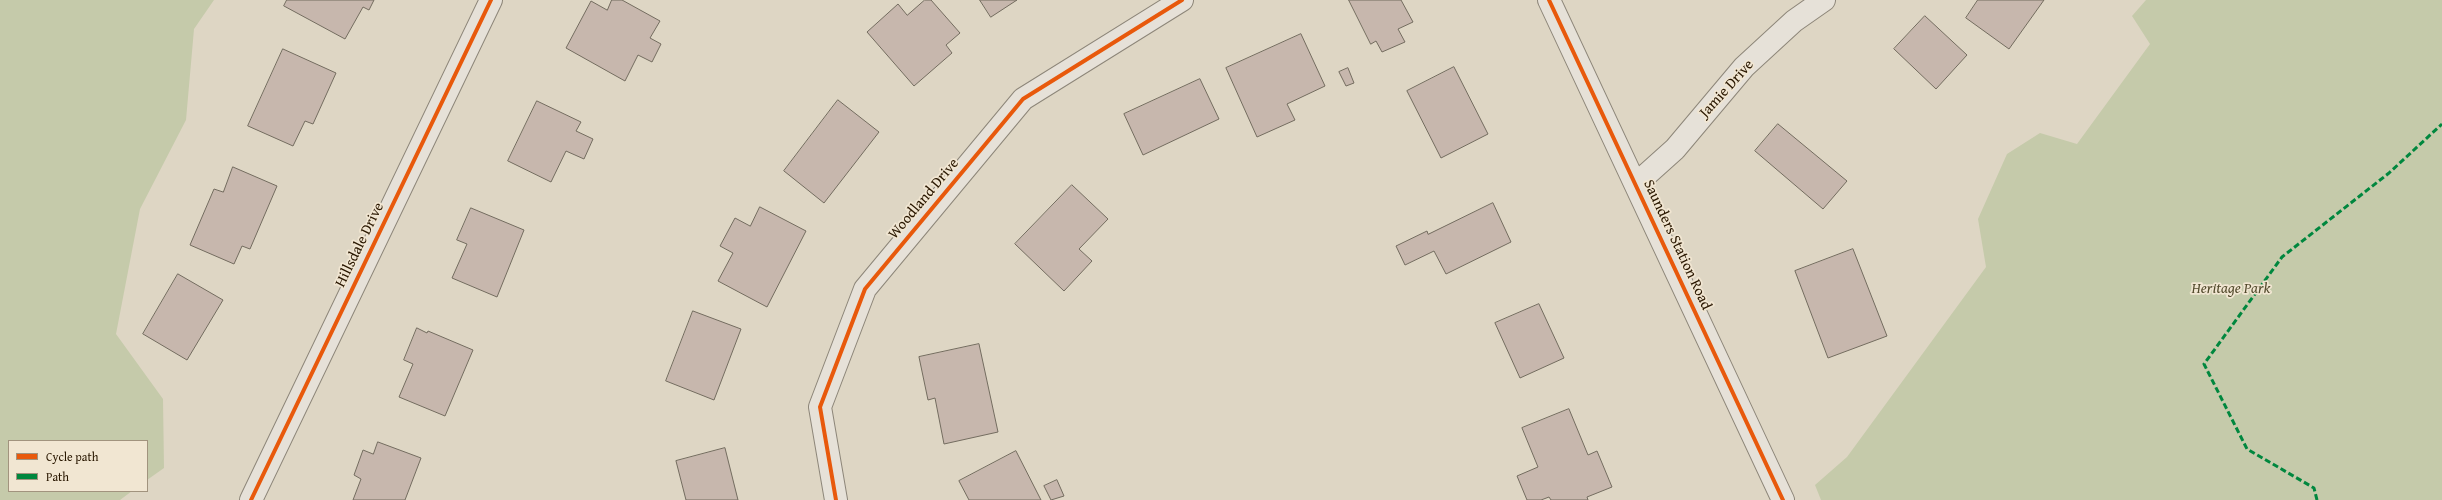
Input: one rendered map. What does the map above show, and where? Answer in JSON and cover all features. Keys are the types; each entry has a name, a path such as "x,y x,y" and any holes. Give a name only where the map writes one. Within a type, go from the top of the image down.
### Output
{"street":[{"name":"Hillsdale Drive","path":"251,500 491,0"},
{"name":"Woodland Drive","path":"836,500 820,407 865,289 1023,99 1182,0"},
{"name":"Saunders Station Road","path":"1549,0 1784,500"},
{"name":"Jamie Drive","path":"1636,184 1675,149 1744,67 1794,21 1824,0"}],"green space":[{"path":"0,0 214,0 194,29 186,120 140,209 116,334 163,399 164,468 148,479 148,440 8,440 8,492 131,492 120,500 0,500"},
{"name":"Heritage Park","path":"2146,0 2442,0 2442,500 1821,500 1815,485 1847,457 1986,267 1978,219 2007,154 2040,133 2077,144 2150,44 2132,16"}],"building":[{"path":"287,0 374,0 369,10 363,7 345,39 284,6"},
{"path":"612,0 622,0 660,21 650,38 661,44 652,62 638,55 625,81 566,48 591,1 607,10"},
{"path":"925,0 931,0 960,33 946,45 952,53 914,86 867,32 898,4 907,15"},
{"path":"980,0 1017,0 991,17"},
{"path":"1349,0 1401,0 1413,22 1398,29 1405,42 1382,52 1376,41 1371,44"},
{"path":"1978,0 2044,0 2009,49 1966,18"},
{"path":"1925,16 1967,55 1936,89 1894,49"},
{"path":"1301,34 1325,86 1287,104 1295,120 1257,137 1226,68"},
{"path":"283,49 336,73 313,124 305,121 293,146 248,126"},
{"path":"1454,67 1488,134 1441,158 1407,91"},
{"path":"1348,68 1354,83 1346,86 1339,72"},
{"path":"1200,79 1219,119 1143,155 1124,114"},
{"path":"838,100 879,132 824,203 784,171"},
{"path":"537,101 581,122 576,131 593,139 584,159 566,151 551,182 508,161"},
{"path":"1778,124 1847,181 1823,209 1755,151"},
{"path":"233,167 277,186 250,249 242,246 234,264 190,245 214,189 223,192"},
{"path":"1072,185 1108,219 1079,249 1092,261 1064,291 1015,244"},
{"path":"1493,203 1511,242 1446,274 1434,251 1405,265 1396,246 1427,231 1428,234"},
{"path":"760,207 806,231 767,307 718,281 733,253 720,246 735,218 750,226"},
{"path":"471,208 524,230 497,297 452,278 467,244 457,240"},
{"path":"1853,249 1887,336 1828,358 1795,271"},
{"path":"178,274 223,300 187,360 143,334"},
{"path":"1539,304 1564,358 1520,378 1495,323"},
{"path":"693,311 741,329 714,400 666,381"},
{"path":"417,328 427,333 428,331 473,350 445,416 399,397 413,364 404,360"},
{"path":"979,344 998,432 944,444 935,398 928,400 919,357"},
{"path":"1569,409 1588,455 1597,451 1612,487 1587,497 1588,500 1551,500 1549,497 1541,500 1527,500 1517,476 1538,467 1522,428"},
{"path":"378,442 421,458 405,500 353,500 361,479 354,475 363,450 373,454"},
{"path":"725,448 738,500 686,500 676,461"},
{"path":"1016,451 1041,500 969,500 959,481"},
{"path":"1057,480 1064,496 1051,500 1044,486"}],"marked path":[{"path":"2317,500 2314,488 2247,449 2204,364 2282,257 2389,173 2442,124"}],"cycle path":[{"path":"251,500 491,0"},
{"path":"836,500 820,407 865,289 1023,99 1182,0"},
{"path":"1549,0 1783,500"}]}
